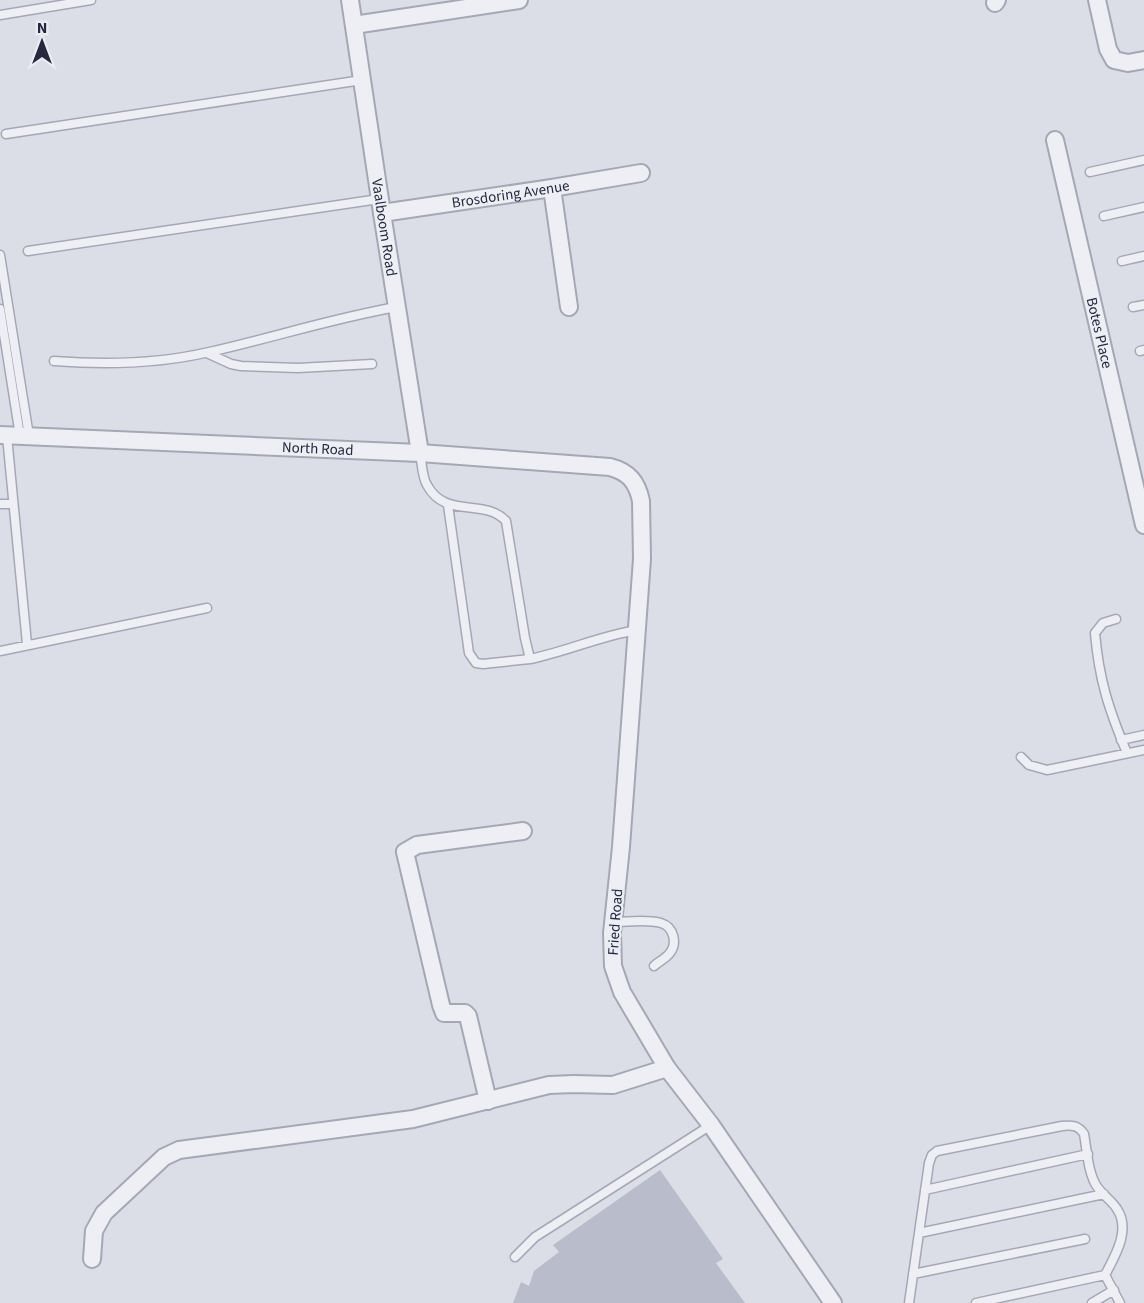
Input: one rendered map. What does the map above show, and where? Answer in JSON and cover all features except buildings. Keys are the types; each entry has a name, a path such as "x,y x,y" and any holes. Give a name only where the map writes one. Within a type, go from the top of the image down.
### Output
{"street":[{"name":"Vaalboom Road","path":"350,0 380,206 420,453"},
{"path":"354,25 519,0"},
{"path":"1097,0 1108,49 1114,60 1128,63 1144,60"},
{"name":"Botes Place","path":"1055,140 1144,525"},
{"name":"Brosdoring Avenue","path":"380,206 552,188 640,173"},
{"path":"552,188 569,307"},
{"name":"North Road","path":"14,436 420,453 610,467 631,477"},
{"name":"Fried Road","path":"631,477 639,491 642,516 642,559 612,953 617,979 638,1021 668,1068 711,1125 828,1301"},
{"path":"488,1101 468,1016 465,1013 444,1013 441,1005 405,852 417,845 523,831"},
{"path":"92,1259 94,1231 104,1214 164,1157 179,1150 413,1119 549,1085 613,1085 668,1068"}],"lane":[{"path":"0,15 91,0"},
{"path":"6,134 362,80"},
{"path":"1090,172 1144,160"},
{"path":"28,251 380,206"},
{"path":"1104,216 1144,207"},
{"path":"0,255 14,436 13,504 27,644"},
{"path":"1122,261 1144,256"},
{"path":"1133,307 1144,305"},
{"path":"54,361 120,364 207,353 334,319 397,307"},
{"path":"0,309 14,436"},
{"path":"207,353 241,366 298,368 372,364"},
{"path":"420,453 426,484 440,500 448,505 495,512 506,521 530,658"},
{"path":"0,504 13,504"},
{"path":"448,505 469,653 476,663 483,664 560,653 610,634 637,630"},
{"path":"0,651 207,608"},
{"path":"1116,619 1103,623 1095,633 1106,699 1127,753"},
{"path":"1121,740 1144,735"},
{"path":"1021,757 1029,765 1047,770 1144,750"},
{"path":"614,922 655,922 669,928 674,940 673,948 669,955 654,966"},
{"path":"515,1257 535,1237 711,1125"},
{"path":"909,1303 932,1155 937,1151 1072,1125 1080,1128 1084,1134 1097,1188 1119,1210 1122,1234 1120,1247 1106,1275"},
{"path":"925,1190 1088,1154"},
{"path":"919,1233 1104,1194"},
{"path":"913,1274 1085,1239"},
{"path":"1106,1275 1120,1303"},
{"path":"976,1303 1106,1275"},
{"path":"1092,1303 1114,1290"}]}
